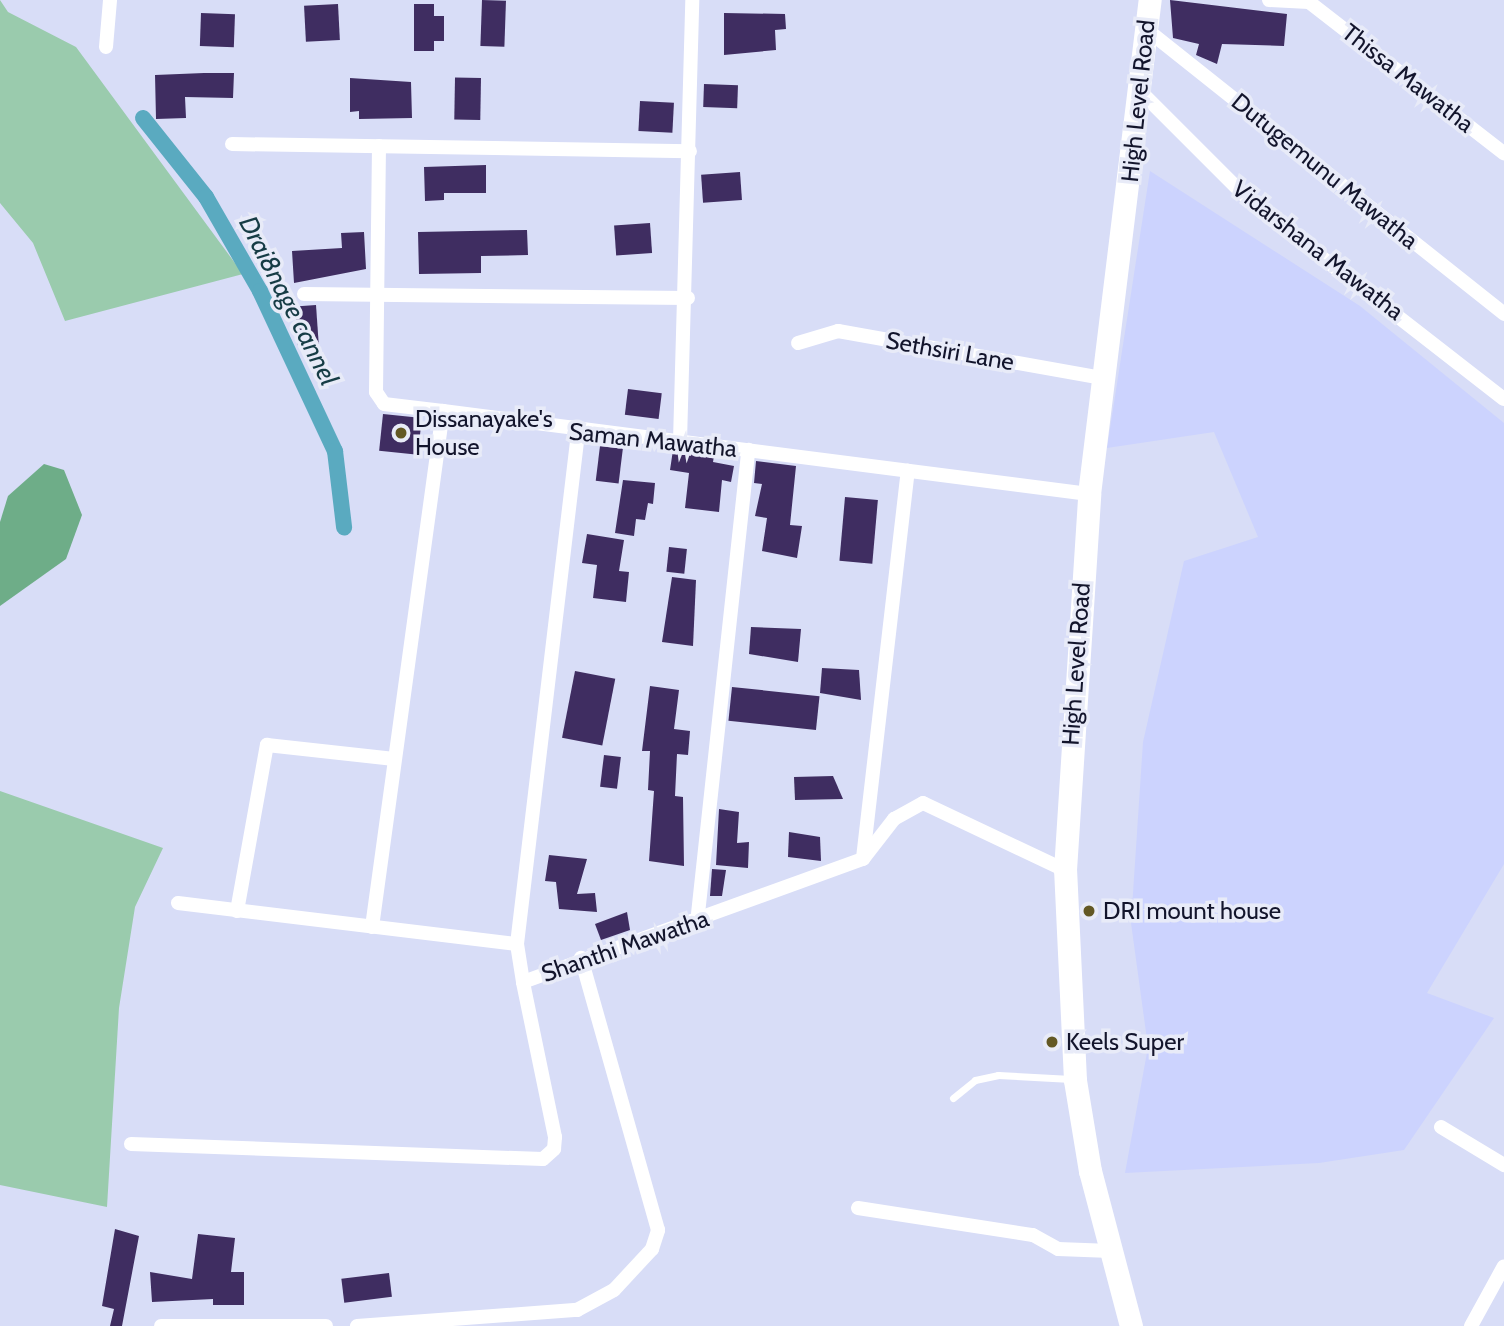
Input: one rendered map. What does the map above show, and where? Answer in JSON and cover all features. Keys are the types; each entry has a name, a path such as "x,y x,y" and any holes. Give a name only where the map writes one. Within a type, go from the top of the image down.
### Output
{"highway":[{"name":"High Level Road","path":"1131,1326 1111,1251 1075,1080 1065,870 1074,656 1089,494 1141,92 1149,0"}],"street":[{"path":"106,47 110,0"},
{"path":"680,441 688,298 692,0"},
{"path":"1143,0 1149,0"},
{"name":"Thissa Mawatha","path":"1269,0 1310,1 1504,153"},
{"name":"Dutugemunu Mawatha","path":"1146,29 1504,314"},
{"name":"Vidarshana Mawatha","path":"1141,92 1252,203 1504,399"},
{"path":"232,144 690,151"},
{"name":"Saman Mawatha","path":"379,146 376,392 384,404 578,433 680,441 1089,494"},
{"path":"304,294 688,298"},
{"name":"Sethsiri Lane","path":"798,344 838,331 1103,378"},
{"path":"372,927 443,411"},
{"path":"523,982 517,944 578,433"},
{"path":"697,923 748,450"},
{"path":"863,859 908,471"},
{"path":"237,911 267,745 394,759"},
{"path":"863,859 894,819 923,803 1065,870"},
{"name":"Shanthi Mawatha","path":"131,1144 542,1159 554,1149 555,1137 523,982 581,958 697,923 863,859"},
{"path":"178,903 517,944"},
{"path":"357,1326 577,1310 614,1290 652,1249 658,1230 581,958"},
{"path":"1441,1127 1504,1165"},
{"path":"858,1208 1033,1235 1058,1249 1111,1251"},
{"path":"1471,1326 1504,1266"},
{"path":"162,1326 326,1326"}],"lane":[{"path":"953,1098 975,1080 998,1075 1075,1080"}],"shaded area":[{"path":"1150,171 1360,306 1504,423 1504,864 1427,993 1494,1018 1404,1150 1319,1163 1125,1173 1148,1047 1131,923 1143,742 1184,561 1258,537 1214,432 1107,448"}],"green space":[{"path":"0,0 8,12 76,47 243,274 65,321 33,243 0,203"},
{"path":"44,464 64,470 82,515 66,559 0,606 0,522 8,496"},
{"path":"0,791 163,848 135,907 119,1008 107,1207 0,1185"}],"building":[{"path":"482,0 506,1 504,47 480,46"},
{"path":"1170,0 1287,14 1284,46 1222,44 1217,64 1196,55 1199,44 1173,38"},
{"path":"338,4 340,40 306,42 304,6"},
{"path":"414,4 434,4 434,16 444,16 444,41 434,41 434,51 414,51"},
{"path":"201,13 235,14 234,47 200,46"},
{"path":"724,13 785,14 786,29 775,30 776,50 724,55"},
{"path":"234,73 233,98 185,97 186,118 156,119 155,75"},
{"path":"350,78 411,82 412,118 359,119 359,111 350,112"},
{"path":"455,78 481,78 480,120 454,120"},
{"path":"704,84 738,85 737,108 703,107"},
{"path":"640,101 674,103 672,133 638,131"},
{"path":"486,165 486,193 444,193 444,200 425,201 424,167"},
{"path":"740,172 742,200 703,203 701,175"},
{"path":"650,223 652,253 616,255 614,226"},
{"path":"527,230 528,255 481,256 481,273 419,274 418,232"},
{"path":"364,232 366,269 294,283 292,251 342,248 341,233"},
{"path":"316,305 319,344 298,345 295,306"},
{"path":"628,389 662,393 659,419 625,415"},
{"name":"Dissanayake's House","path":"383,414 422,418 418,455 379,451"},
{"path":"600,446 623,449 619,484 596,481"},
{"path":"673,450 714,456 713,462 734,466 731,482 722,480 719,512 685,508 689,473 670,470"},
{"path":"756,461 796,466 790,525 802,526 797,558 762,551 767,518 755,516 762,484 754,483"},
{"path":"623,480 655,483 653,504 648,503 645,520 636,519 634,536 615,533"},
{"path":"845,497 878,500 872,564 839,561"},
{"path":"587,534 624,540 619,571 629,572 626,602 593,598 597,565 582,563"},
{"path":"669,547 687,549 684,574 666,572"},
{"path":"672,577 696,580 693,646 662,642"},
{"path":"751,627 801,629 798,662 749,654"},
{"path":"822,668 859,670 861,700 820,693"},
{"path":"575,671 615,679 602,746 562,738"},
{"path":"650,686 679,690 674,729 690,731 688,755 677,754 675,796 683,797 684,866 649,861 654,791 648,790 650,751 642,751"},
{"path":"732,687 820,696 816,730 728,721"},
{"path":"604,755 621,757 617,789 600,787"},
{"path":"833,776 843,799 795,800 794,777"},
{"path":"719,809 739,812 737,843 749,842 748,868 716,865"},
{"path":"789,832 820,837 821,861 788,857"},
{"path":"549,855 587,859 577,894 595,893 597,912 559,909 556,882 545,881"},
{"path":"712,869 726,870 722,896 710,896"},
{"path":"627,912 630,930 601,940 595,924"},
{"path":"115,1229 139,1236 122,1326 110,1326 114,1309 102,1306"},
{"path":"198,1234 235,1238 231,1272 244,1272 244,1305 213,1305 213,1299 152,1302 150,1272 192,1279"},
{"path":"389,1273 392,1297 344,1303 341,1279"}],"waterway":[{"name":"Drai8nage cannel","path":"143,118 206,197 260,291 335,451 344,527"}],"place":[{"name":"Dissanayake's House","path":"401,433"},
{"name":"DRI mount house","path":"1089,911"},
{"name":"Keels Super","path":"1052,1042"}]}
